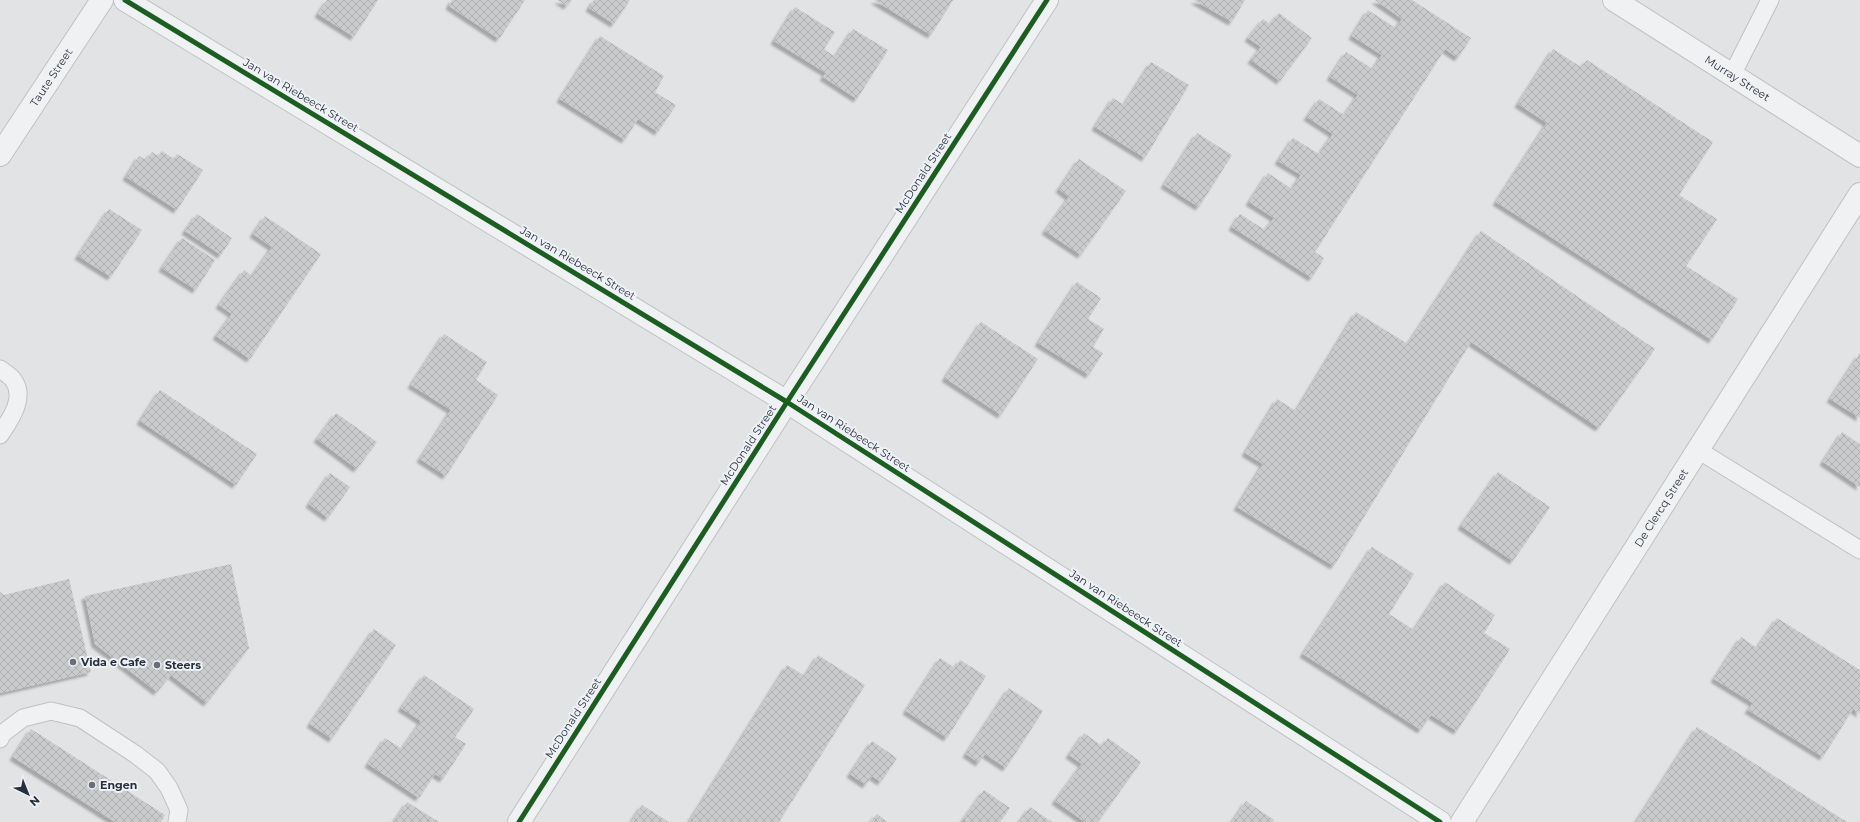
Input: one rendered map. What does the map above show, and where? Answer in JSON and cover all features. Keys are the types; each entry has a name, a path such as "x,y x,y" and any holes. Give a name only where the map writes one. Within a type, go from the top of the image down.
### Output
{"street":[{"name":"Taute Street","path":"0,155 102,0"},
{"name":"Jan van Riebeeck Street","path":"125,0 787,402 1440,822"},
{"name":"McDonald Street","path":"519,822 787,402 1047,0"},
{"name":"Murray Street","path":"1614,0 1860,156"},
{"name":"De Clercq Street","path":"1462,822 1860,194"}],"lane":[{"path":"1732,75 1770,0"},
{"path":"0,369 14,380 18,393 14,414 0,435"},
{"path":"1698,450 1860,550"},
{"path":"0,739 2,734 23,718 51,711 80,718 135,754 157,771 169,788 179,810 177,822"}],"building":[{"path":"327,0 378,0 354,37 318,14"},
{"path":"452,0 525,0 499,39 449,6"},
{"path":"558,0 572,0 567,6"},
{"path":"594,0 630,0 614,24 589,8"},
{"path":"874,0 953,0 931,35"},
{"path":"1194,0 1245,0 1232,22"},
{"path":"1375,0 1412,0 1471,38 1458,58 1445,49 1315,252 1324,258 1312,278 1232,227 1240,214 1265,230 1274,218 1249,202 1268,173 1292,189 1301,175 1278,161 1293,138 1319,154 1333,134 1307,117 1319,99 1344,115 1358,95 1330,77 1346,52 1373,69 1382,55 1352,36 1368,10 1396,28 1402,19"},
{"path":"795,7 835,32 824,49 835,57 853,29 888,50 857,99 823,77 826,73 774,41"},
{"path":"1279,13 1312,38 1280,81 1251,60 1261,47 1248,38 1263,19 1270,24"},
{"path":"600,36 664,76 655,92 676,105 658,132 638,119 625,140 560,99"},
{"path":"1553,49 1581,67 1587,60 1713,142 1679,195 1717,219 1686,266 1738,299 1712,340 1496,202 1547,123 1518,104"},
{"path":"1151,62 1189,85 1145,158 1095,127 1113,98 1124,105"},
{"path":"1197,133 1232,155 1199,207 1164,185"},
{"path":"162,151 174,159 177,154 203,170 177,210 126,177 139,156 146,160 152,152 158,156"},
{"path":"1079,159 1126,191 1081,255 1045,231 1069,197 1059,189"},
{"path":"109,209 142,230 111,277 78,256"},
{"path":"197,214 232,238 221,255 185,231"},
{"path":"265,216 321,254 250,359 216,336 232,314 219,305 244,270 252,276 272,247 253,234"},
{"path":"1481,231 1655,349 1599,428 1471,342 1334,566 1237,507 1263,464 1245,453 1277,399 1296,411 1356,312 1408,344"},
{"path":"182,238 215,260 196,290 162,268"},
{"path":"1077,282 1101,298 1088,319 1104,329 1093,347 1103,353 1089,375 1038,343"},
{"path":"981,322 1038,359 1001,415 945,378"},
{"path":"444,334 487,362 476,380 498,395 446,476 420,459 451,410 411,385"},
{"path":"1860,353 1860,418 1830,399"},
{"path":"160,390 257,454 236,485 140,421"},
{"path":"336,413 377,442 357,469 317,439"},
{"path":"1842,432 1860,444 1860,487 1823,462"},
{"path":"1498,472 1550,507 1513,561 1461,526"},
{"path":"330,473 350,487 328,518 309,504"},
{"path":"1372,547 1414,574 1389,614 1414,630 1445,582 1495,615 1484,633 1510,649 1457,731 1431,715 1421,730 1303,654"},
{"path":"231,564 249,648 207,703 171,675 157,692 95,644 85,596"},
{"path":"69,579 91,672 0,693 0,592 4,595"},
{"path":"1777,618 1860,670 1860,714 1853,709 1823,757 1748,710 1753,703 1714,679 1741,637 1757,648"},
{"path":"374,629 396,645 332,739 310,724"},
{"path":"818,655 865,685 779,822 689,822 787,665 805,676"},
{"path":"940,658 955,668 960,660 986,676 947,738 906,711"},
{"path":"424,675 474,709 455,737 466,744 443,779 435,774 419,798 368,764 385,738 402,749 421,721 401,708"},
{"path":"1009,688 1043,711 1006,768 985,754 979,763 966,754"},
{"path":"1697,727 1847,822 1636,822"},
{"path":"31,729 165,815 161,822 115,822 13,757"},
{"path":"1084,733 1102,746 1108,738 1141,762 1098,822 1085,822 1055,801 1082,764 1069,755"},
{"path":"872,741 897,758 881,782 872,776 866,785 850,774"},
{"path":"984,790 1010,808 1000,822 967,822 963,820"},
{"path":"1246,801 1274,820 1273,822 1232,822"},
{"path":"407,802 439,822 394,822"},
{"path":"642,805 669,822 631,822"},
{"path":"1030,807 1052,822 1019,822"},
{"path":"877,814 887,822 870,822"}],"cycle path":[{"path":"125,0 787,402 1440,822"},
{"path":"519,822 787,402 1047,0"}],"place":[{"name":"Vida e Cafe","path":"73,662"},
{"name":"Steers","path":"157,665"},
{"name":"Engen","path":"92,785"}]}
